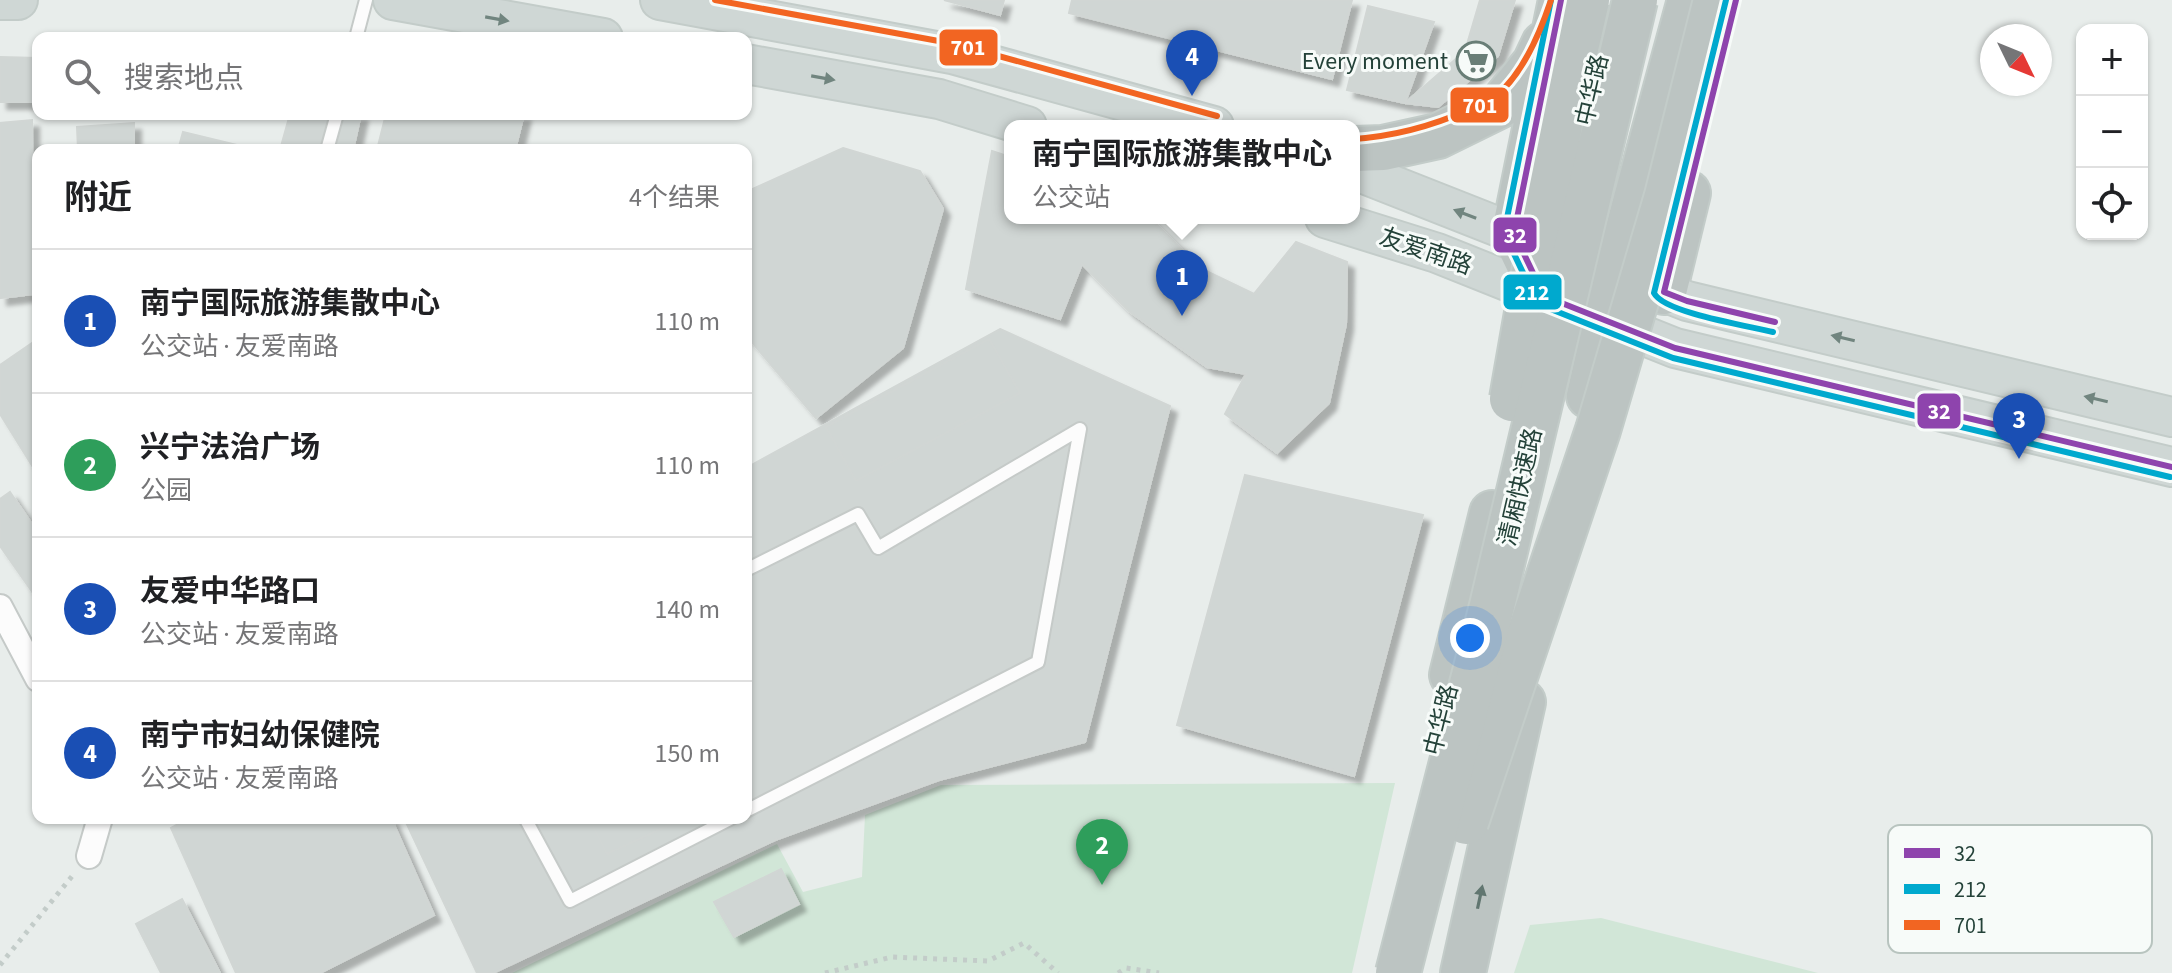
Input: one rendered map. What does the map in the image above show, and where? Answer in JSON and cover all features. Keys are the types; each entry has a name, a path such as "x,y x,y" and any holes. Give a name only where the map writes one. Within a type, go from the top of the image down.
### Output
{"highway":[{"name":"中华路","path":"1380,973 1556,249 1613,0"},
{"name":"清厢快速路","path":"1429,973 1492,606 1635,0"},
{"name":"清厢快速路","path":"1398,973 1455,808 1666,0"},
{"path":"1463,973 1616,273 1690,0"},
{"path":"1455,808 1598,430 1667,196 1716,0"},
{"path":"1664,292 1736,0"},
{"path":"1455,808 1565,96 1568,5"},
{"path":"1360,149 1383,148 1438,136 1501,105 1535,63 1568,5"},
{"path":"1544,296 1514,233 1568,5"}],"main road":[{"path":"0,0 18,0"},
{"path":"393,0 570,32"},
{"path":"660,0 952,54 1192,120"},
{"path":"752,65 939,99 1007,120"},
{"name":"友爱南路","path":"1360,172 1687,301 2172,417"},
{"name":"友爱南路","path":"1344,224 1437,253 1675,348 2172,467"}],"street":[{"path":"0,607 32,668"},
{"path":"89,856 98,824"}],"lane":[{"path":"358,32 366,0"},
{"path":"329,144 335,120"},
{"path":"752,567 858,514 878,548 1080,429 1038,662 752,808"},
{"path":"528,824 570,901 720,824"}],"path":[{"path":"7,973 0,967 89,856"},
{"path":"825,973 892,957 988,961 1024,943 1058,973"},
{"path":"1118,973 1126,968 1159,973"}],"green space":[{"path":"1395,783 1352,973 512,973 777,844 803,892 862,877 865,815 941,785"},
{"path":"1601,918 1818,973 1514,973 1530,925"}],"building":[{"path":"944,0 1004,0 1000,15"},
{"path":"1072,0 1352,0 1332,79 1069,13"},
{"path":"1480,0 1515,0 1498,56 1438,107 1405,103 1465,51"},
{"path":"1368,6 1434,22 1405,103 1347,90"},
{"path":"0,57 32,58 32,102 0,102"},
{"path":"32,120 32,294 0,298 0,123"},
{"path":"288,120 360,120 354,144 282,144"},
{"path":"384,120 522,120 516,144 378,144"},
{"path":"134,123 134,144 78,144 77,127"},
{"path":"183,132 233,144 180,144"},
{"path":"843,148 920,171 943,209 903,348 816,418 752,342 752,189"},
{"path":"992,151 1004,155 1004,224 1156,224 1202,269 1254,294 1296,242 1347,262 1346,324 1329,403 1277,453 1225,414 1246,374 1207,367 1129,311 1082,264 1060,319 966,289"},
{"path":"1000,329 1170,406 1085,742 939,780 775,840 493,973 477,973 407,824 752,824 752,465"},
{"path":"989,339 1020,393 856,481 826,427"},
{"path":"32,343 32,466 0,414 0,365"},
{"path":"1245,475 1423,515 1354,776 1177,725"},
{"path":"10,492 32,524 32,591 0,546 0,499"},
{"path":"178,824 394,824 434,915 320,973 236,973 171,828"},
{"path":"592,824 671,824 607,854"},
{"path":"781,869 799,904 734,937 714,902"},
{"path":"182,899 220,973 161,973 136,924"}],"transit line":[{"name":"701","path":"715,0 955,44 1217,116"},
{"name":"212","path":"1551,0 1504,233 1538,304 1673,358 2170,477"},
{"name":"701","path":"1360,138 1426,126 1493,98 1506,87 1522,65 1551,0"},
{"name":"32","path":"1561,0 1514,233 1544,296 1675,348 2172,467"},
{"name":"212","path":"1726,0 1654,293 1673,307 1690,313 1773,332"},
{"name":"32","path":"1736,0 1664,292 1687,301 1775,322"}],"place":[{"name":"Every moment","path":"1476,61"},
{"name":"南宁市妇幼保健院","path":"1192,96"},
{"name":"南宁国际旅游集散中心","path":"1182,316"},
{"name":"友爱中华路口","path":"2019,459"},
{"name":"兴宁法治广场","path":"1102,885"}]}
